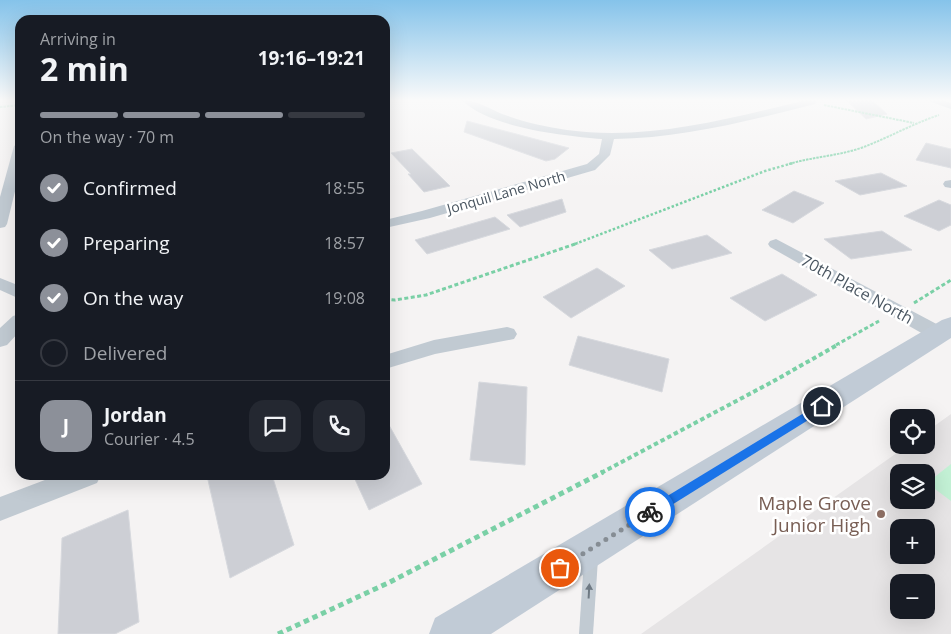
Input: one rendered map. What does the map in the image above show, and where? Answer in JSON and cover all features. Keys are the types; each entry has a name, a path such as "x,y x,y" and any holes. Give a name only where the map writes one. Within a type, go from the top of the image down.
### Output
{"main road":[{"path":"451,634 592,549 945,330"}],"street":[{"path":"550,130 608,137 665,134 684,130"},
{"name":"Jonquil Lane North","path":"390,219 425,215 591,167 601,160 606,153 608,137"},
{"path":"0,224 15,166"},
{"name":"70th Place North","path":"776,244 945,330"},
{"path":"0,283 15,290"},
{"path":"0,340 15,325"},
{"path":"390,360 434,347 507,334"},
{"path":"0,509 75,480"}],"lane":[{"path":"586,634 592,549"}],"path":[{"path":"390,300 426,294 556,251 786,164 860,148 906,130"},
{"path":"913,305 915,301 951,280"},
{"path":"278,634 390,582 488,533 772,382 878,321 887,318"}],"shaded area":[{"name":"Maple Grove Junior High","path":"951,414 951,634 641,634 895,454 935,454 935,426"}],"green space":[{"path":"951,464 951,501 935,489 935,477"}],"building":[{"path":"465,130 499,130 569,148 555,159 546,161 464,132"},
{"path":"926,143 951,149 951,168 916,160"},
{"path":"412,149 450,186 424,192 408,174 411,174 391,153"},
{"path":"881,173 907,186 860,195 835,181"},
{"path":"794,191 824,203 793,223 762,210"},
{"path":"562,199 566,212 520,227 507,215"},
{"path":"939,200 951,205 951,225 939,231 904,216"},
{"path":"495,217 510,229 427,254 415,240"},
{"path":"882,231 912,250 851,259 824,239"},
{"path":"707,235 732,253 672,269 649,250"},
{"path":"597,268 625,286 571,318 543,297"},
{"path":"782,274 817,295 765,321 730,298"},
{"path":"578,336 669,359 662,392 569,365"},
{"path":"479,382 527,387 525,465 470,460"},
{"path":"390,427 422,484 369,510 355,480 390,480"},
{"path":"208,480 274,480 294,545 230,578"},
{"path":"128,510 139,622 115,634 58,634 62,538"}],"way so far":[{"path":"560,568 650,512"}],"place":[{"name":"Maple Grove Junior High","path":"881,514"}],"route":[{"path":"650,512 822,406"}]}
